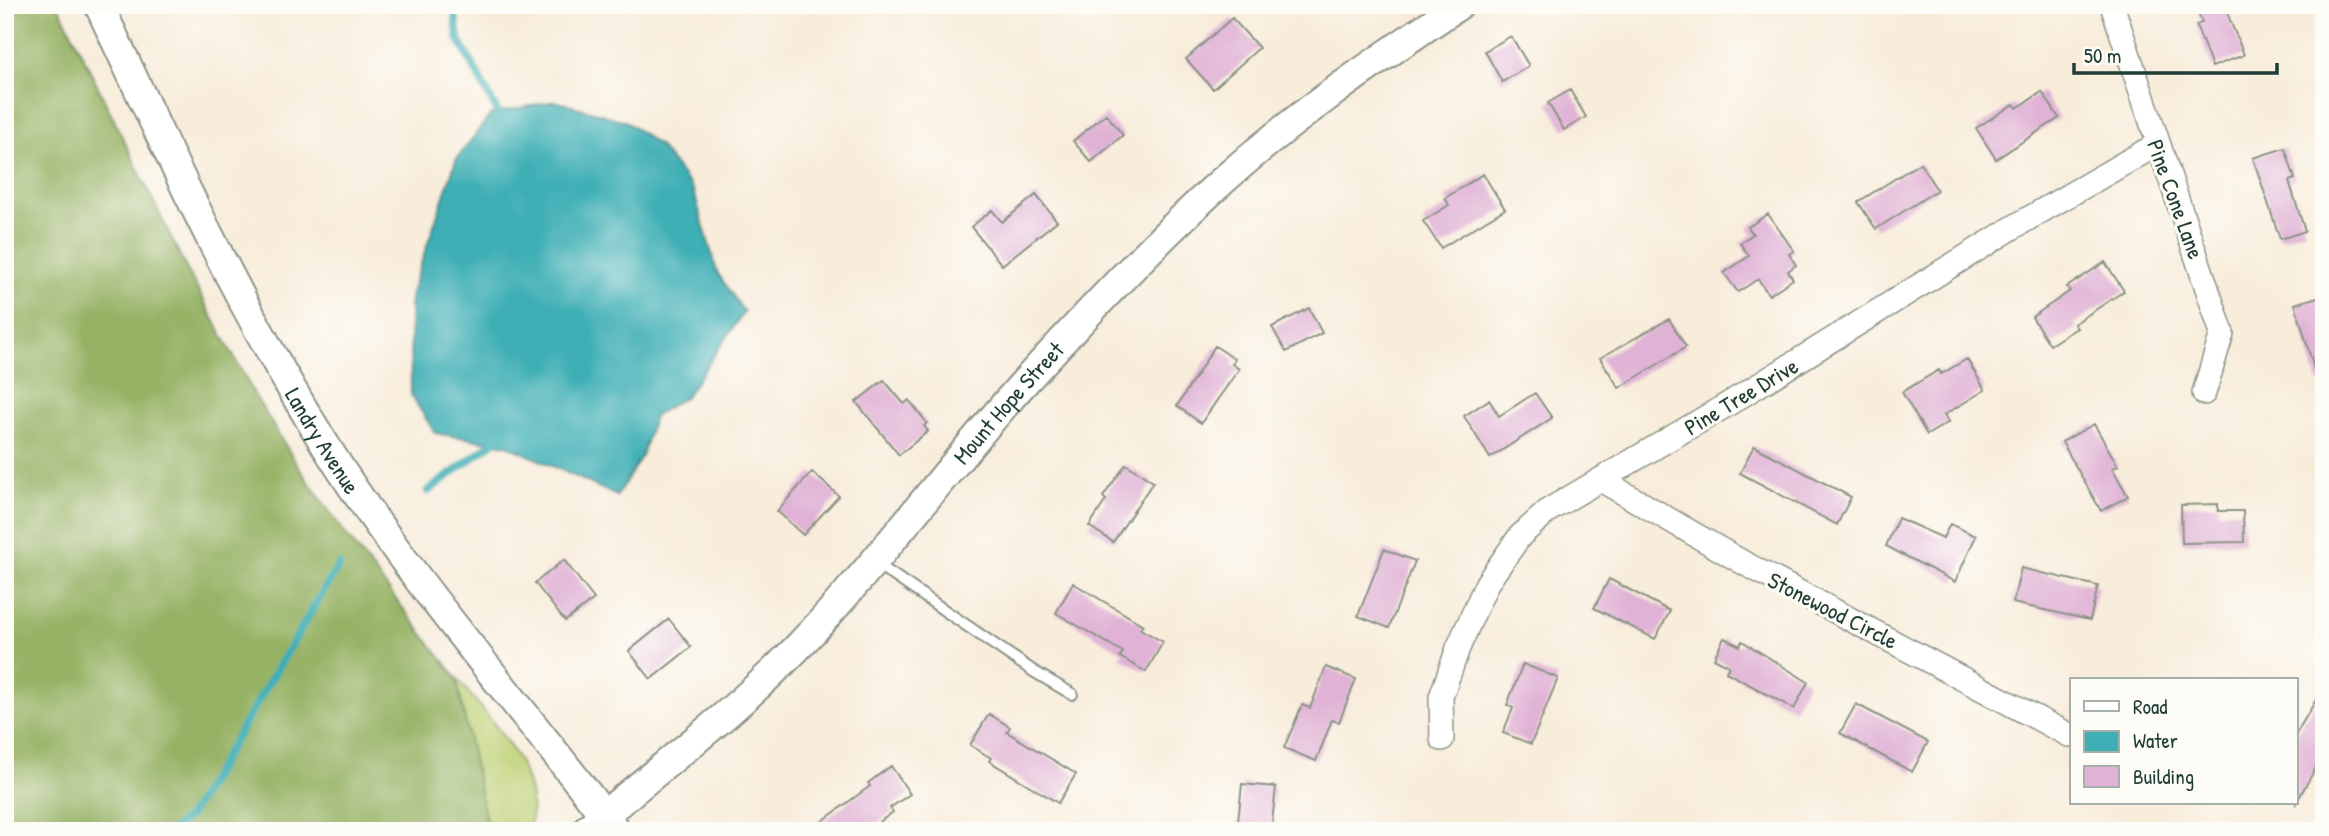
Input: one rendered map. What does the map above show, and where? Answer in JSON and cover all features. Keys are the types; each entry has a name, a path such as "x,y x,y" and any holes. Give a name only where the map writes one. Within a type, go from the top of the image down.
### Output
{"street":[{"name":"Landry Avenue","path":"99,5 208,236 281,372 330,452 437,603 601,825"},
{"name":"Mount Hope Street","path":"601,825 749,694 820,624 1019,388 1112,288 1209,193 1376,61 1459,5"},
{"name":"Pine Cone Lane","path":"2112,5 2222,333 2204,393"},
{"name":"Pine Tree Drive","path":"1442,740 1441,697 1458,648 1487,583 1520,536 1549,510 2012,228 2157,145"},
{"name":"Stonewood Circle","path":"1601,480 1742,562 2069,735"}],"lane":[{"path":"874,562 1033,671 1072,694"}],"green space":[{"path":"5,5 58,5 186,268 255,396 301,471 344,532 456,677 488,831 5,831"},
{"path":"456,677 498,729 522,768 532,809 529,831 488,831"}],"water":[{"path":"555,101 625,121 659,146 693,189 717,272 744,312 686,396 654,416 642,455 617,496 507,445 435,433 411,395 410,296 456,160 491,114"}],"building":[{"path":"2195,5 2224,5 2244,55 2212,67 2196,25 2202,23"},
{"path":"1232,18 1259,48 1213,89 1186,59"},
{"path":"1511,36 1529,66 1502,82 1485,51"},
{"path":"1570,90 1586,117 1564,130 1548,103"},
{"path":"2042,92 2059,118 1996,159 1976,128 2014,104 2017,108"},
{"path":"1106,114 1123,135 1091,162 1073,141"},
{"path":"2285,148 2295,179 2289,181 2305,231 2280,239 2253,158"},
{"path":"1920,163 1937,190 1876,229 1858,202"},
{"path":"1483,174 1505,209 1441,248 1423,221 1449,205 1445,198"},
{"path":"1036,195 1057,221 1002,265 971,227 992,210 1002,222"},
{"path":"1768,214 1794,251 1789,254 1796,265 1788,271 1793,279 1769,295 1758,279 1738,292 1724,273 1749,256 1740,243 1753,234 1748,227"},
{"path":"2105,262 2124,291 2074,324 2077,328 2050,345 2032,317 2070,291 2067,287"},
{"path":"2324,295 2324,381 2318,382 2295,304"},
{"path":"1309,308 1322,333 1286,352 1272,327"},
{"path":"1669,319 1686,347 1619,388 1600,358"},
{"path":"1215,346 1235,359 1232,364 1239,369 1201,423 1177,406"},
{"path":"1967,359 1985,390 1944,415 1949,422 1927,435 1902,392 1939,370 1941,374"},
{"path":"884,380 904,404 909,400 927,423 924,426 928,431 899,455 856,402"},
{"path":"1535,393 1552,418 1490,458 1464,416 1489,400 1499,416"},
{"path":"2094,424 2118,466 2112,468 2128,496 2101,511 2062,442"},
{"path":"1754,446 1851,497 1837,525 1740,473"},
{"path":"1126,464 1153,482 1113,542 1089,526 1106,500 1103,497"},
{"path":"812,472 839,496 803,535 777,511"},
{"path":"2218,504 2218,511 2243,511 2244,542 2182,543 2181,505"},
{"path":"1898,518 1943,538 1950,524 1976,536 1955,582 1886,546"},
{"path":"1384,549 1415,561 1389,628 1358,616"},
{"path":"564,560 594,599 565,621 535,583"},
{"path":"2021,568 2098,586 2090,620 2013,603"},
{"path":"1609,579 1670,611 1655,639 1594,608"},
{"path":"1073,583 1143,625 1140,629 1163,642 1146,672 1120,657 1123,652 1056,613"},
{"path":"669,619 691,647 651,679 629,651"},
{"path":"1724,638 1740,646 1742,641 1808,682 1794,709 1726,672 1729,666 1714,658"},
{"path":"1523,664 1558,678 1531,744 1503,733 1513,708 1507,705"},
{"path":"1326,667 1356,679 1339,722 1332,720 1316,761 1284,748 1302,705 1310,708"},
{"path":"2324,686 2324,753 2298,799 2298,731"},
{"path":"1856,704 1928,742 1912,772 1840,733"},
{"path":"989,714 1010,727 1007,732 1076,774 1058,803 989,761 991,758 970,745"},
{"path":"891,766 910,794 890,808 893,812 867,831 809,831 870,786 868,783"},
{"path":"1242,784 1276,787 1271,831 1237,831"}],"waterway":[{"path":"454,5 458,38 502,120"},
{"path":"428,491 499,438"},
{"path":"171,831 190,815 339,565"}]}
